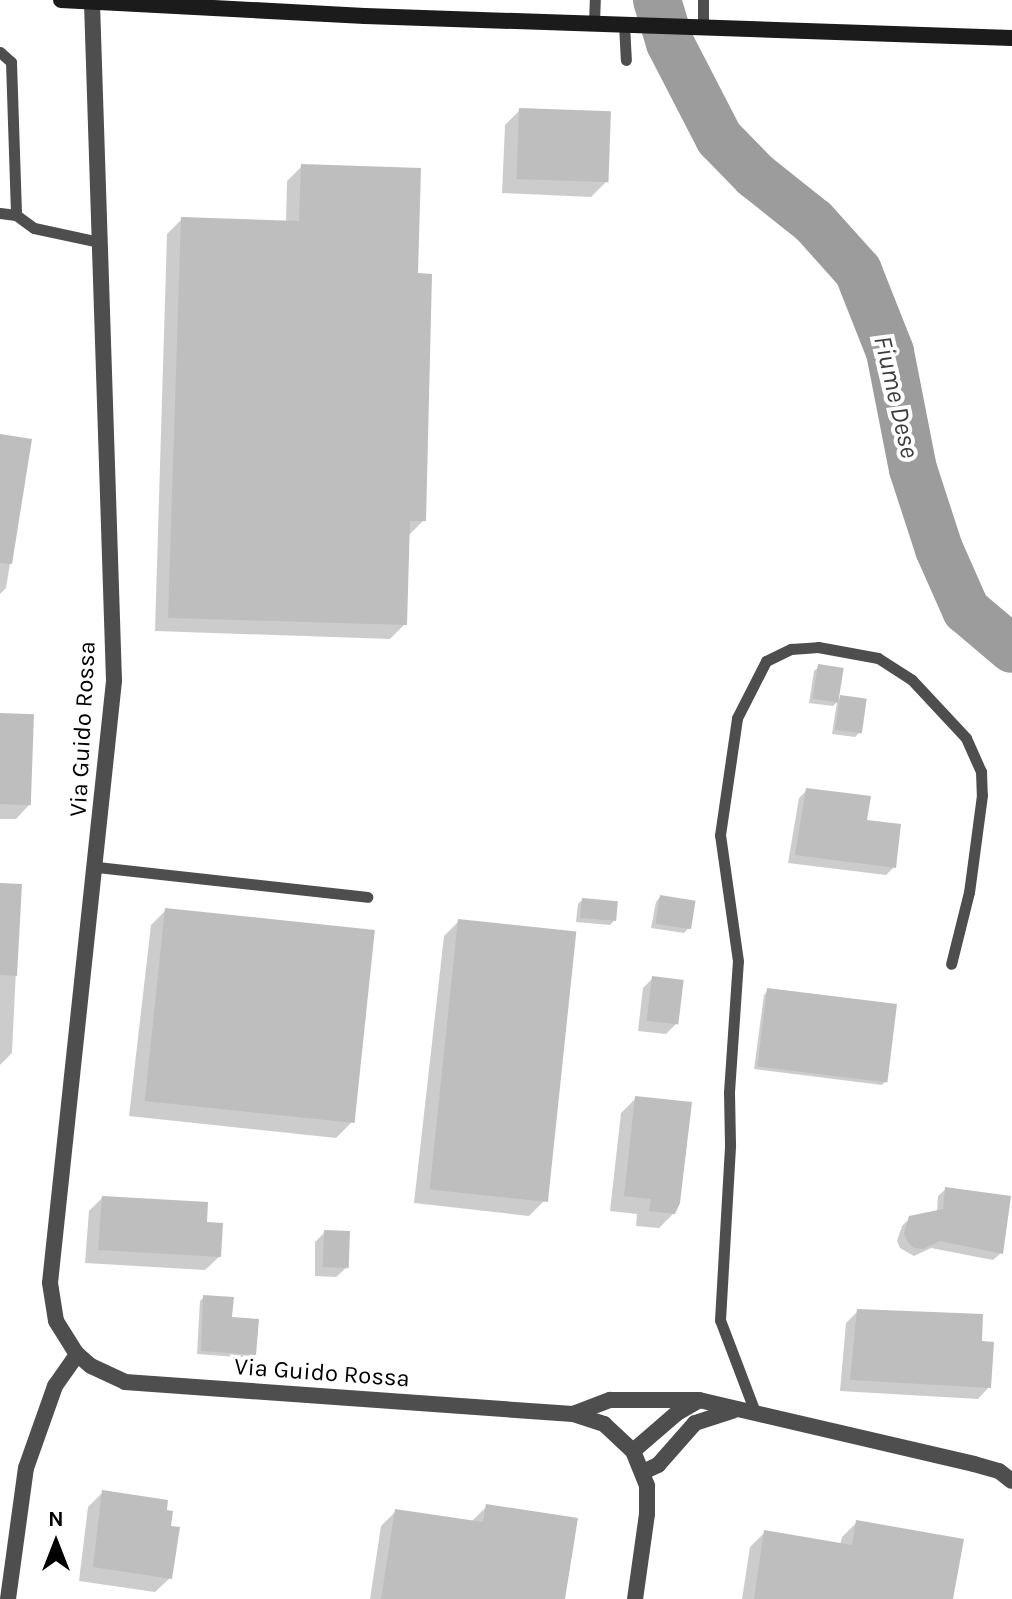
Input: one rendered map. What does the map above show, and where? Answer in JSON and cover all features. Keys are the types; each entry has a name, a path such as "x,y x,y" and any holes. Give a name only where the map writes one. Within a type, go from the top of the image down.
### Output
{"main road":[{"path":"61,0 1012,38"}],"street":[{"name":"Via Guido Rossa","path":"92,3 114,681 97,867 50,1283 56,1321 77,1354 107,1376 143,1385 573,1414 604,1424 633,1451 647,1486 647,1514 635,1599"},
{"path":"8,1599 26,1468 55,1386 77,1354"},
{"name":"Via Guido Rossa","path":"573,1414 610,1400 699,1400 974,1464 999,1471 1012,1481"},
{"path":"633,1451 677,1413 699,1400"},
{"name":"Via Guido Rossa","path":"643,1472 658,1465 695,1423 735,1410"}],"lane":[{"path":"594,23 595,0"},
{"path":"703,0 703,26"},
{"path":"624,24 626,60"},
{"path":"0,52 11,62 16,215"},
{"path":"0,213 16,215 34,228 99,242"},
{"path":"755,1412 720,1320 730,1144 729,1092 738,961 720,835 737,718 766,661 791,649 818,647 878,658 912,680 966,738 981,771 982,795 969,892 951,964"},
{"path":"97,867 367,897"}],"building":[{"path":"519,108 611,111 608,182 517,179"},
{"path":"301,164 421,168 418,273 432,274 426,521 410,521 407,625 168,618 181,217 299,221"},
{"path":"0,434 32,439 12,564 0,563"},
{"path":"818,664 844,668 838,703 813,699"},
{"path":"840,695 867,699 862,733 835,730"},
{"path":"0,713 34,714 31,805 0,804"},
{"path":"806,788 871,796 867,820 901,824 896,868 795,855"},
{"path":"0,883 22,884 17,976 0,975"},
{"path":"660,895 696,901 691,929 655,924"},
{"path":"582,898 618,901 616,921 580,918"},
{"path":"165,908 375,930 355,1123 145,1101"},
{"path":"458,919 576,931 548,1202 430,1190"},
{"path":"652,976 684,980 678,1025 647,1021"},
{"path":"767,988 897,1004 887,1082 757,1066"},
{"path":"635,1096 692,1102 680,1203 675,1214 649,1211 651,1199 624,1196"},
{"path":"945,1187 1011,1196 1003,1254 940,1241 923,1249 914,1248 907,1241 904,1233 909,1216 943,1209"},
{"path":"102,1196 208,1202 207,1222 223,1223 221,1257 98,1250"},
{"path":"324,1230 350,1231 349,1268 323,1267"},
{"path":"203,1295 234,1297 232,1317 259,1319 256,1355 201,1351"},
{"path":"857,1309 983,1314 982,1341 994,1342 991,1388 850,1380"},
{"path":"102,1490 168,1500 167,1510 173,1511 171,1526 180,1527 172,1579 93,1567"},
{"path":"486,1504 578,1518 565,1599 381,1599 395,1509 483,1522"},
{"path":"856,1520 964,1539 953,1599 754,1599 764,1530 852,1545"}],"waterway":[{"name":"Fiume Dese","path":"657,0 670,43 719,138 755,175 814,222 858,271 890,352 913,469 939,549 966,610 1012,649"}]}
